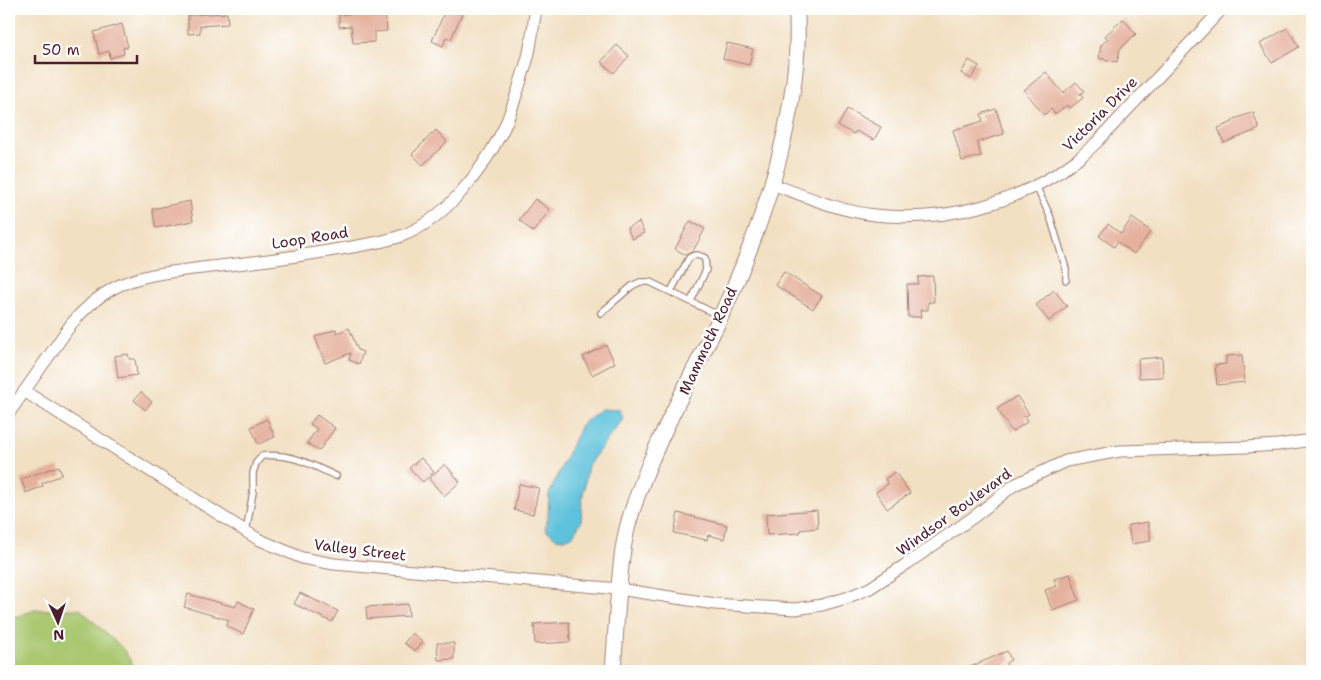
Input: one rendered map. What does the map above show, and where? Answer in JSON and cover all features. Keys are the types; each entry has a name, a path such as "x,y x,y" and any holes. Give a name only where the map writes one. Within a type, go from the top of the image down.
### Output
{"main road":[{"name":"Mammoth Road","path":"613,671 622,556 628,523 638,492 657,446 720,316 761,218 772,184 793,88 796,60 797,9"}],"street":[{"name":"Loop Road","path":"9,413 72,323 84,309 114,288 130,281 165,273 324,252 382,241 402,236 433,218 453,201 482,166 502,131 528,57 536,9"},
{"name":"Victoria Drive","path":"772,184 832,206 873,215 899,217 950,213 998,202 1036,186 1080,158 1222,9"},
{"name":"Valley Street","path":"24,392 246,532 302,558 334,564 619,589"},
{"name":"Windsor Boulevard","path":"619,589 747,607 795,609 822,605 846,598 877,584 975,516 1014,485 1066,461 1120,451 1278,445 1312,440"}],"lane":[{"path":"1036,186 1050,216 1066,269 1066,280"},
{"path":"671,291 689,258 698,254 705,258 706,270 691,301"},
{"path":"601,313 632,286 640,282 650,282 720,316"},
{"path":"246,532 253,492 253,472 256,463 262,456 275,454 295,458 336,476"}],"green space":[{"path":"80,609 123,649 137,671 9,671 9,619 35,610"}],"water":[{"path":"601,409 620,410 623,419 588,465 582,500 581,522 572,536 564,539 556,538 545,529 548,517 549,494 581,425"}],"building":[{"path":"446,9 464,9 451,39 446,37 443,46 432,41"},
{"path":"385,11 387,31 374,32 374,42 353,43 351,26 339,27 339,15"},
{"path":"227,13 228,24 200,26 200,33 188,34 188,15"},
{"path":"1123,19 1136,34 1120,49 1117,62 1099,58 1101,45 1108,39 1105,36"},
{"path":"122,24 128,47 123,48 124,54 110,58 109,51 99,54 94,32"},
{"path":"1287,28 1299,47 1272,63 1260,44"},
{"path":"727,43 753,49 749,65 723,59"},
{"path":"617,45 629,56 614,73 601,62"},
{"path":"969,60 979,66 971,79 961,73"},
{"path":"1046,72 1063,93 1076,82 1084,91 1080,94 1083,98 1070,108 1067,105 1055,114 1051,109 1044,115 1024,90"},
{"path":"847,109 881,127 874,140 856,131 854,134 838,126"},
{"path":"996,109 1004,134 977,142 981,156 962,161 953,130 983,121 981,114"},
{"path":"1253,112 1259,129 1224,143 1218,128"},
{"path":"436,130 447,142 423,165 412,154"},
{"path":"535,199 550,210 533,232 519,220"},
{"path":"190,201 193,221 156,228 152,209"},
{"path":"1132,218 1151,231 1134,254 1117,242 1114,247 1099,236 1108,224 1121,234"},
{"path":"690,221 705,229 693,251 686,255 675,249"},
{"path":"639,222 644,233 632,239 627,228"},
{"path":"784,272 822,296 813,309 775,285"},
{"path":"933,276 934,302 928,302 928,310 920,310 921,317 908,317 907,284 918,284 918,277"},
{"path":"1054,290 1067,306 1049,321 1036,305"},
{"path":"349,328 358,350 363,352 359,364 349,360 351,353 325,363 315,337 336,329 337,333"},
{"path":"606,345 615,363 592,375 583,357"},
{"path":"128,354 129,359 135,359 137,375 118,378 115,356"},
{"path":"1242,355 1245,382 1217,385 1215,365 1226,364 1226,356"},
{"path":"1162,357 1163,377 1139,378 1138,359"},
{"path":"141,392 152,402 145,410 134,400"},
{"path":"1017,396 1029,414 1024,417 1027,422 1012,432 997,409"},
{"path":"317,415 335,428 319,451 307,443 317,429 310,424"},
{"path":"267,419 275,437 258,444 251,427"},
{"path":"421,458 434,472 423,482 409,468"},
{"path":"445,464 460,482 444,496 429,479"},
{"path":"59,466 62,475 42,483 43,486 26,493 21,479"},
{"path":"895,472 910,493 887,509 876,492 888,484 885,479"},
{"path":"519,484 539,488 533,514 514,510"},
{"path":"817,510 818,528 800,530 800,533 767,535 766,514"},
{"path":"678,513 727,525 724,539 708,535 707,540 674,533"},
{"path":"1148,522 1151,541 1131,544 1128,525"},
{"path":"1070,574 1079,600 1052,610 1045,590 1057,586 1054,579"},
{"path":"300,593 338,611 332,622 294,604"},
{"path":"188,594 235,607 238,601 254,609 243,634 226,626 229,620 184,607"},
{"path":"408,604 409,616 367,619 366,607"},
{"path":"569,622 570,642 535,644 534,624"},
{"path":"412,633 423,642 415,651 404,643"},
{"path":"437,643 454,643 454,659 438,660"},
{"path":"1007,651 1011,660 1006,663 1009,671 961,671"}]}
